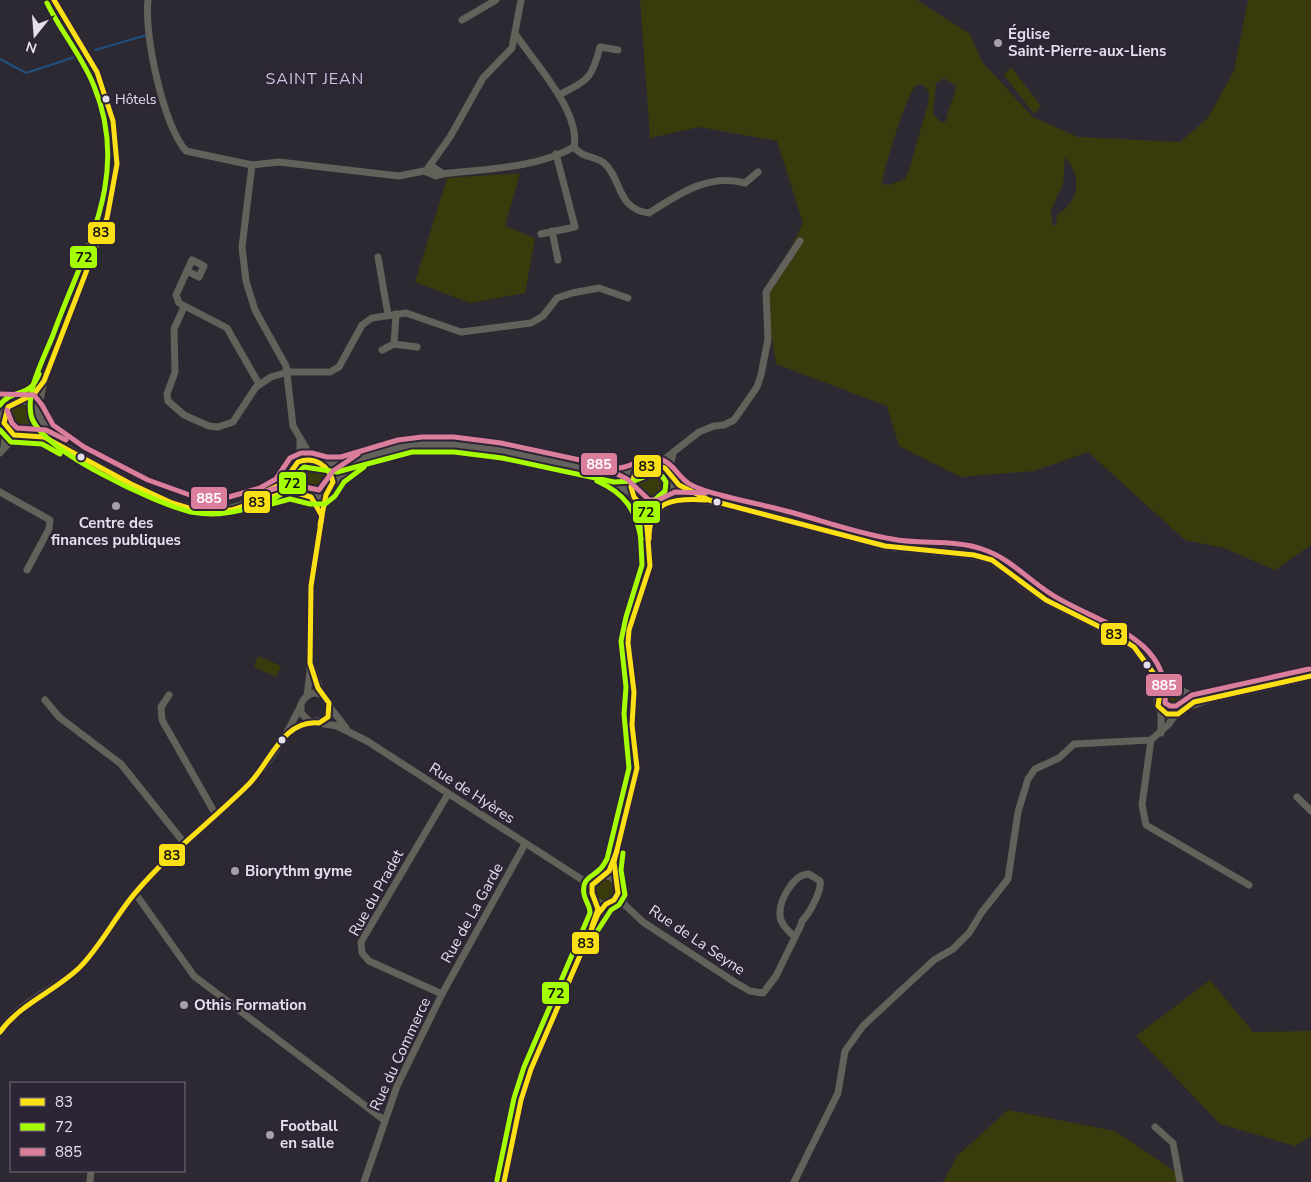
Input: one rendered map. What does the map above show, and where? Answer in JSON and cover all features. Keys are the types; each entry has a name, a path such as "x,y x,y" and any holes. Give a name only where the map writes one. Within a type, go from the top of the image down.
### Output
{"main road":[{"path":"0,401 12,403 25,401 39,414 47,430 67,444 132,481 185,508 207,511 232,510 278,493 296,491"},
{"path":"12,403 5,412 3,419 10,432 20,436 35,431 39,414"},
{"path":"30,434 52,441 93,465 132,481 174,498 208,507 244,501 276,488 288,477 296,462 313,460 325,465 331,473 333,482"},
{"path":"325,465 364,458 407,446 454,445 522,454 598,473 622,484 640,504 656,508 682,498 710,500"},
{"path":"288,477 291,487 296,491 311,497 326,495 333,482 364,458"},
{"path":"631,492 631,482 635,473 644,466 657,465 688,491 710,500 898,548 983,556 1002,566 1046,600 1116,635 1140,653 1172,687 1183,693 1200,695 1274,680 1293,680"},
{"path":"598,473 635,473"},
{"path":"668,502 674,489 671,476"},
{"path":"1140,653 1157,678 1160,693 1158,702 1161,710 1167,714 1175,715 1184,707 1210,698 1268,687 1311,676"},
{"path":"1160,693 1172,687"},
{"path":"1183,693 1186,700 1184,707"}],"street":[{"path":"39,414 44,381 72,304 107,218 117,164 113,120 98,72 54,0"},
{"path":"148,0 146,17 150,48 172,129 186,151 252,165 279,162 399,176 424,172 436,176 522,164 574,147"},
{"path":"462,20 496,0"},
{"path":"424,172 450,137 483,78 513,46 520,0"},
{"path":"516,35 559,95 573,129 574,147 581,155 605,164 629,206 640,212 649,213 700,183 719,180 745,182 758,172"},
{"path":"513,46 522,45"},
{"path":"513,46 528,52"},
{"path":"559,95 584,82 594,70 600,47 618,50"},
{"path":"541,234 575,227 556,154"},
{"path":"252,165 242,247 243,264 255,310 280,353 288,372 290,412 299,438 313,460"},
{"path":"430,165 443,174"},
{"path":"552,232 558,260"},
{"path":"657,465 699,432 734,420 757,387 768,339 766,292 800,241"},
{"path":"378,257 388,315"},
{"path":"187,272 176,295 179,303 227,328 260,384"},
{"path":"184,307 174,330 175,372 166,394 168,401 173,408 209,426 225,426 239,416 249,397 260,384 271,377 288,372 330,372 339,366 362,325 372,318 396,314 412,314 460,332 531,323 543,316 557,298 572,293 599,288 628,298"},
{"path":"394,344 396,314"},
{"path":"382,350 394,344 417,347"},
{"path":"25,401 35,395 44,381"},
{"path":"1,451 3,419"},
{"path":"1,451 20,436"},
{"path":"296,462 300,453 299,438"},
{"path":"671,476 673,452"},
{"path":"0,492 50,520 49,529 27,570"},
{"path":"307,696 310,663 311,586 326,495"},
{"path":"311,497 322,516"},
{"path":"625,905 614,881 614,862 636,768 631,719 634,692 628,643 633,619 650,566 648,527 640,504"},
{"path":"648,527 656,508"},
{"path":"310,663 322,695"},
{"path":"0,1032 20,1007 69,977 80,967 135,893 250,784 282,739 300,705 307,696 314,693 322,695 328,700 330,707 328,717 319,723 310,722 296,727 282,739"},
{"path":"170,696 161,707 162,720 216,815"},
{"path":"44,700 59,716 121,764 185,844"},
{"path":"300,705 301,713 310,722"},
{"name":"Rue de Hyères","path":"330,707 348,730"},
{"path":"1161,710 1161,733"},
{"path":"794,1182 838,1094 846,1051 863,1026 934,960 953,949 969,933 982,912 1008,879 1018,812 1028,779 1035,769 1059,758 1074,744 1151,740 1161,733 1175,715"},
{"name":"Rue de Hyères","path":"319,723 348,730 582,879 591,889"},
{"path":"1151,740 1142,805 1146,824 1249,885"},
{"name":"Rue du Pradet","path":"442,994 369,961 362,952 361,942 448,794"},
{"path":"1297,797 1309,806"},
{"name":"Rue de La Garde","path":"442,994 525,844"},
{"path":"598,914 597,902 592,896 591,889 595,881 604,877 614,862"},
{"path":"803,874 809,874 820,881 821,886 795,937 787,930 780,916 783,901 794,880 803,874"},
{"path":"604,877 614,881"},
{"name":"Rue de Hyères","path":"582,879 595,881"},
{"path":"135,893 194,976 384,1120"},
{"path":"504,1182 521,1100 531,1069 598,914 606,904 614,900 618,893"},
{"path":"614,900 625,905"},
{"path":"597,902 606,904"},
{"name":"Rue de La Seyne","path":"625,905 643,922 736,983 756,993 763,993 768,988 795,937"},
{"name":"Rue du Commerce","path":"364,1182 397,1086 442,994"},
{"path":"1155,1127 1173,1143 1180,1182"}],"shaded area":[{"path":"640,0 917,0 970,34 982,62 1033,117 1078,137 1180,142 1208,118 1234,71 1248,0 1311,0 1311,545 1275,570 1224,548 1185,540 1088,452 1034,471 961,477 899,446 887,406 776,364 766,298 803,223 777,141 699,127 650,138","holes":["944,78 956,86 946,121 942,123 933,114 936,83","916,85 923,85 929,92 928,104 909,170 905,179 889,185 882,184 896,133","1065,157 1074,173 1076,188 1070,203 1057,215 1056,225 1053,225 1051,210 1063,184"]},
{"path":"1011,67 1041,106 1034,114 1004,75"},
{"path":"520,173 505,226 535,238 525,293 470,303 415,282 447,178"},
{"path":"22,400 35,405 40,418 35,431 22,436 9,431 4,418 9,405"},
{"path":"307,459 331,473 326,495 296,491 289,473"},
{"path":"653,464 665,468 671,474 675,486 671,498 665,504 653,508 641,504 635,498 631,486 635,474 641,468"},
{"path":"258,656 281,666 276,677 254,667"},
{"path":"1172,687 1182,691 1186,701 1182,711 1172,715 1162,711 1158,701 1162,691"},
{"path":"605,876 615,880 619,890 615,900 605,904 595,900 591,890 595,880"},
{"path":"1210,980 1253,1032 1311,1031 1311,1136 1295,1146 1220,1124 1136,1036"},
{"path":"1008,1110 1115,1131 1182,1176 1179,1182 943,1182 957,1156"}],"waterway":[{"path":"95,50 147,35"},
{"path":"0,59 26,73 81,55"}],"transit line":[{"name":"83","path":"0,1032 18,1013 79,968 149,877 249,784 278,744 287,735 296,728 307,724 319,723 328,717 329,703 318,688 310,663 311,586 322,516 311,497 290,491 232,510 195,510 172,503 131,484 44,437 14,435 4,423 8,407 34,394 44,381 107,218 117,164 113,121 97,72 54,0"},
{"name":"72","path":"47,3 84,64 94,86 104,120 108,152 106,183 99,214 89,244 37,374 31,395 31,415 38,429 54,444 101,474 127,487 175,507 191,512 208,514 221,514 241,510 267,502 288,488 304,467 337,472 412,452 454,452 502,458 614,482 634,481 654,473 662,476 666,482 665,491 650,504 640,525 642,565 626,617 621,641 626,687 624,714 629,768 607,859 602,867 588,878 584,884 585,899 590,913 524,1067 514,1098 497,1180"},
{"name":"72","path":"0,405 10,396 31,387 39,374"},
{"name":"885","path":"0,394 34,395 53,425 84,447 148,480 201,499 229,497 260,488 276,479 290,458 301,453 341,457 398,440 422,437 454,437 501,443 617,468 646,459 661,459 688,483 712,493 879,536 903,541 960,544 992,553 1010,563 1051,594 1108,623 1143,646 1156,661 1164,680 1165,703 1170,706 1176,706 1192,695 1309,669"},
{"name":"885","path":"7,410 12,423 17,428 46,430 66,440"},
{"name":"72","path":"0,430 11,442 42,444 60,454"},
{"name":"885","path":"260,493 290,484 319,490 333,471 358,454"},
{"name":"83","path":"260,494 282,484 298,462 310,460 320,463 328,471 333,482 326,495 320,525"},
{"name":"83","path":"504,1182 521,1100 531,1069 598,914 606,904 614,900 618,893 614,862 637,768 632,725 634,692 628,643 629,630 650,566 647,527 640,504 634,497 631,487 635,473 644,466 657,465 665,468 679,485 709,500 885,546 974,555 992,560 1046,600 1116,635 1134,647 1157,678 1160,693 1158,706 1167,714 1178,714 1194,702 1311,676"},
{"name":"72","path":"264,506 290,499 310,504 325,504 335,496 344,482 364,467"},
{"name":"885","path":"603,467 627,479 649,500 658,500 675,492 706,493"},
{"name":"72","path":"597,481 615,491 627,503 636,519 641,539"},
{"name":"83","path":"649,539 653,516 665,504 683,500 706,500"},
{"name":"83","path":"592,926 598,909 592,893 592,885 609,871 617,851"},
{"name":"72","path":"598,930 611,910 619,905 625,895 621,870 623,853"}],"place":[{"name":"Église Saint-Pierre-aux-Liens","path":"998,43"},
{"name":"Hôtels","path":"106,99"},
{"name":"Centre des finances publiques","path":"116,506"},
{"name":"Biorythm gyme","path":"235,871"},
{"name":"Othis Formation","path":"184,1005"},
{"name":"Football en salle","path":"270,1135"}],"district":[{"name":"SAINT JEAN","path":"315,79"}]}
